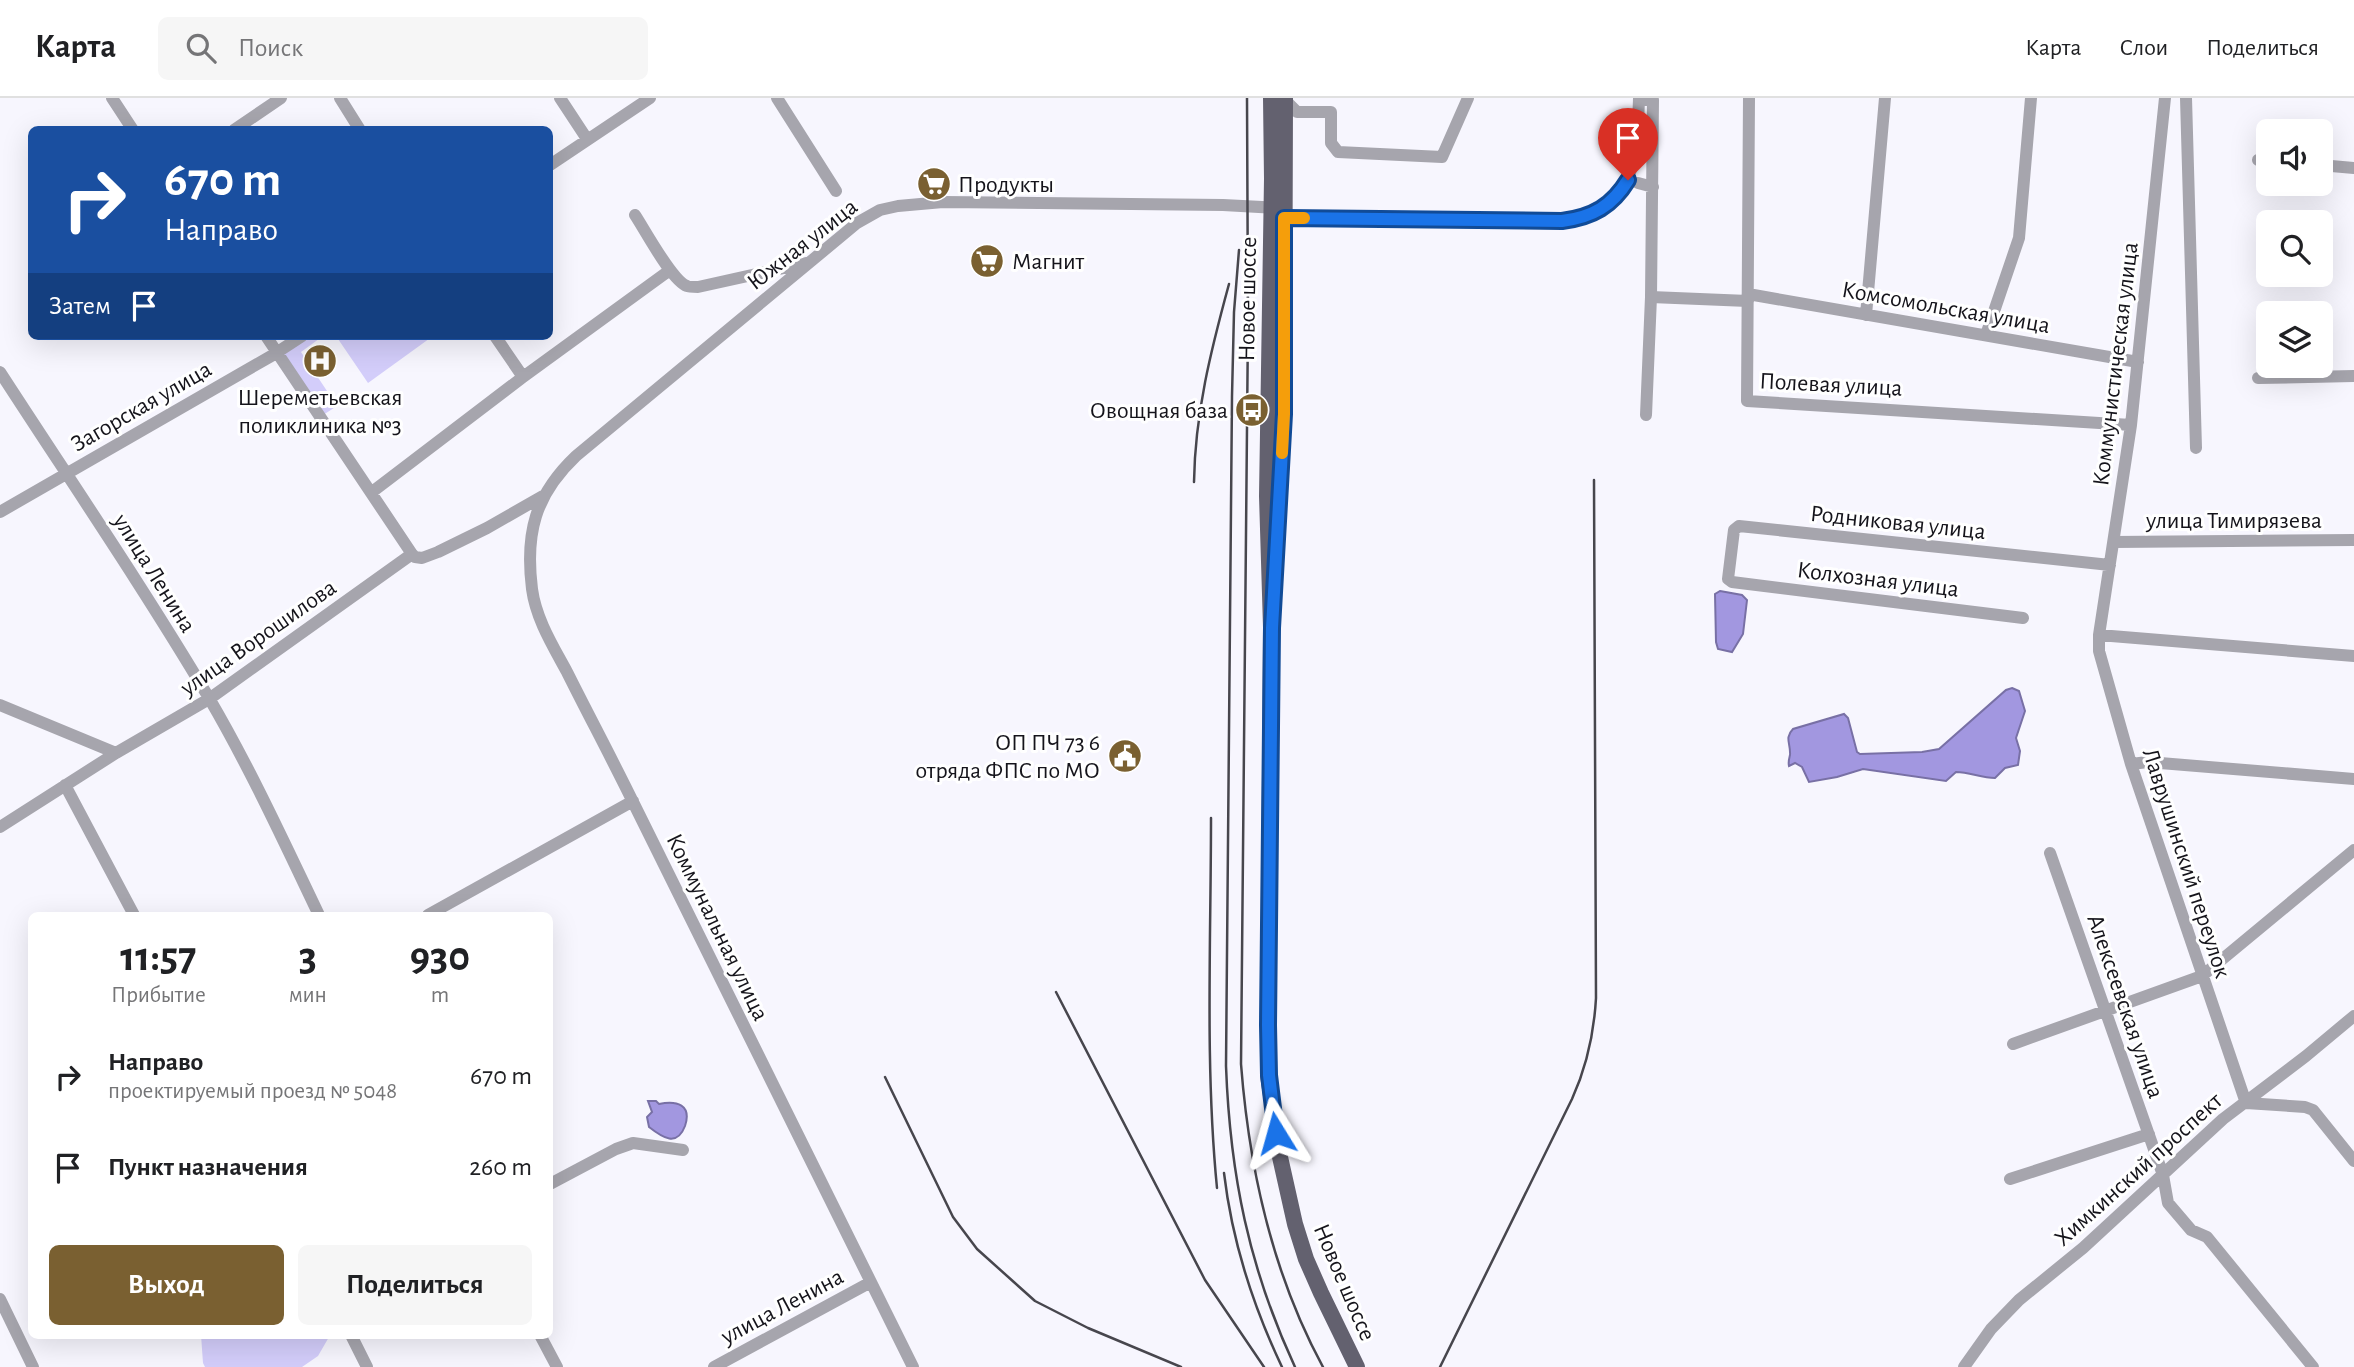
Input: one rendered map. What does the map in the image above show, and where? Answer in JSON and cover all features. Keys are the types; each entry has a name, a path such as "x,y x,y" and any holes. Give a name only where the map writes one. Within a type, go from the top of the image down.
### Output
{"main road":[{"name":"Новое шоссе","path":"1280,108 1280,211 1267,496 1272,628 1268,1025 1272,1109 1295,1224 1306,1259 1357,1367"}],"street":[{"path":"112,98 130,126"},
{"path":"240,126 281,98"},
{"path":"340,98 358,126"},
{"path":"560,98 587,139"},
{"path":"553,163 650,98"},
{"path":"777,98 836,191"},
{"path":"1280,108 1331,113 1331,143 1338,152 1442,157 1468,98"},
{"name":"Полевая улица","path":"1749,98 1747,401 2131,425"},
{"path":"1866,315 1885,98"},
{"path":"1986,335 2019,237 2031,98"},
{"name":"Коммунистическая улица","path":"2099,635 2131,425 2165,98"},
{"path":"2186,98 2196,448"},
{"path":"1639,99 1653,100 1651,297 1646,415"},
{"name":"Южная улица","path":"543,496 560,471 576,456 725,334 806,263 857,223 880,210 956,202 1223,205 1280,211 1551,221 1578,219 1592,215 1612,201 1628,180 1636,155 1639,99"},
{"path":"2333,166 2354,168"},
{"path":"1638,183 1653,187"},
{"path":"635,215 670,270 688,287 806,263"},
{"path":"372,492 670,270"},
{"name":"Комсомольская улица","path":"1651,297 1748,297 2138,362"},
{"path":"269,340 412,554"},
{"name":"Загорская улица","path":"0,512 296,340"},
{"path":"498,340 523,377"},
{"name":"улица Ленина","path":"0,372 209,699 318,912"},
{"path":"2333,376 2354,376"},
{"name":"улица Ворошилова","path":"0,827 209,699 412,554 422,558 438,552 543,496"},
{"name":"Коммунальная улица","path":"543,496 536,512 530,563 532,592 544,629 633,801 913,1367"},
{"name":"Родниковая улица","path":"1729,581 1734,530 1739,526 2110,565"},
{"name":"улица Тимирязева","path":"2114,542 2354,540"},
{"name":"Колхозная улица","path":"1729,581 2023,618"},
{"path":"2099,635 2354,656"},
{"name":"Лаврушинский переулок","path":"2099,635 2103,671 2131,764 2246,1103"},
{"path":"0,705 116,754"},
{"path":"2131,764 2148,762 2354,779"},
{"path":"65,785 132,912"},
{"path":"433,912 633,801"},
{"path":"2013,1044 2202,976 2354,850"},
{"name":"Алексеевская улица","path":"2050,853 2107,1011 2162,1175 2168,1203 2191,1230 2207,1237 2313,1367"},
{"name":"Химкинский проспект","path":"1964,1367 1991,1329 2019,1300 2083,1248 2223,1119 2354,1016"},
{"path":"2246,1103 2305,1107 2313,1110 2352,1154"},
{"path":"2010,1179 2148,1134"},
{"path":"553,1182 633,1143 682,1150"},
{"name":"улица Ленина","path":"714,1367 871,1282"},
{"path":"0,1299 33,1367"},
{"path":"353,1339 367,1367"},
{"path":"543,1339 557,1367"}],"shaded area":[{"path":"304,340 318,340 301,352 337,406 323,415 282,355"},
{"path":"339,340 427,340 368,383"},
{"path":"1720,591 1742,595 1747,600 1743,634 1732,652 1718,649 1716,642 1715,594"},
{"path":"2012,688 2019,691 2025,711 2016,738 2020,751 2018,765 2005,768 1995,778 1956,772 1946,781 1863,769 1809,782 1802,767 1795,763 1789,766 1788,738 1793,729 1844,714 1848,718 1857,752 1860,754 1939,749 2006,690"},
{"path":"648,1101 677,1104 685,1109 687,1119 678,1137 669,1139 649,1127 647,1117 652,1112"},
{"path":"201,1339 328,1339 318,1356 302,1367 205,1367"}],"railway":[{"path":"1247,98 1248,322 1241,1064 1250,1142 1266,1220 1290,1295 1323,1367"},
{"path":"1239,250 1232,396 1226,1066 1228,1106 1237,1183 1254,1257 1265,1294 1295,1367"},
{"path":"1194,482 1201,406 1210,357 1229,284"},
{"path":"1440,1367 1572,1099 1586,1062 1594,1024 1594,480"},
{"path":"1211,818 1210,1050 1217,1188"},
{"path":"1056,992 1205,1280 1264,1367"},
{"path":"885,1077 953,1217 977,1249 1035,1301 1088,1328 1181,1367"},
{"path":"1224,1173 1232,1223 1245,1273 1282,1367"}],"slow traffic":[{"path":"1282,453 1284,218 1304,218"}],"place":[{"name":"Продукты","path":"934,184"},
{"name":"Магнит","path":"987,261"},
{"name":"Шереметьевская поликлиника №3","path":"320,361"},
{"name":"Овощная база","path":"1252,410"},
{"name":"ОП ПЧ 73 6 отряда ФПС по МО","path":"1125,756"}],"route":[{"path":"1276,1133 1269,1075 1268,1025 1272,628 1284,414 1284,218 1562,221 1592,215 1603,209 1628,180"}]}
